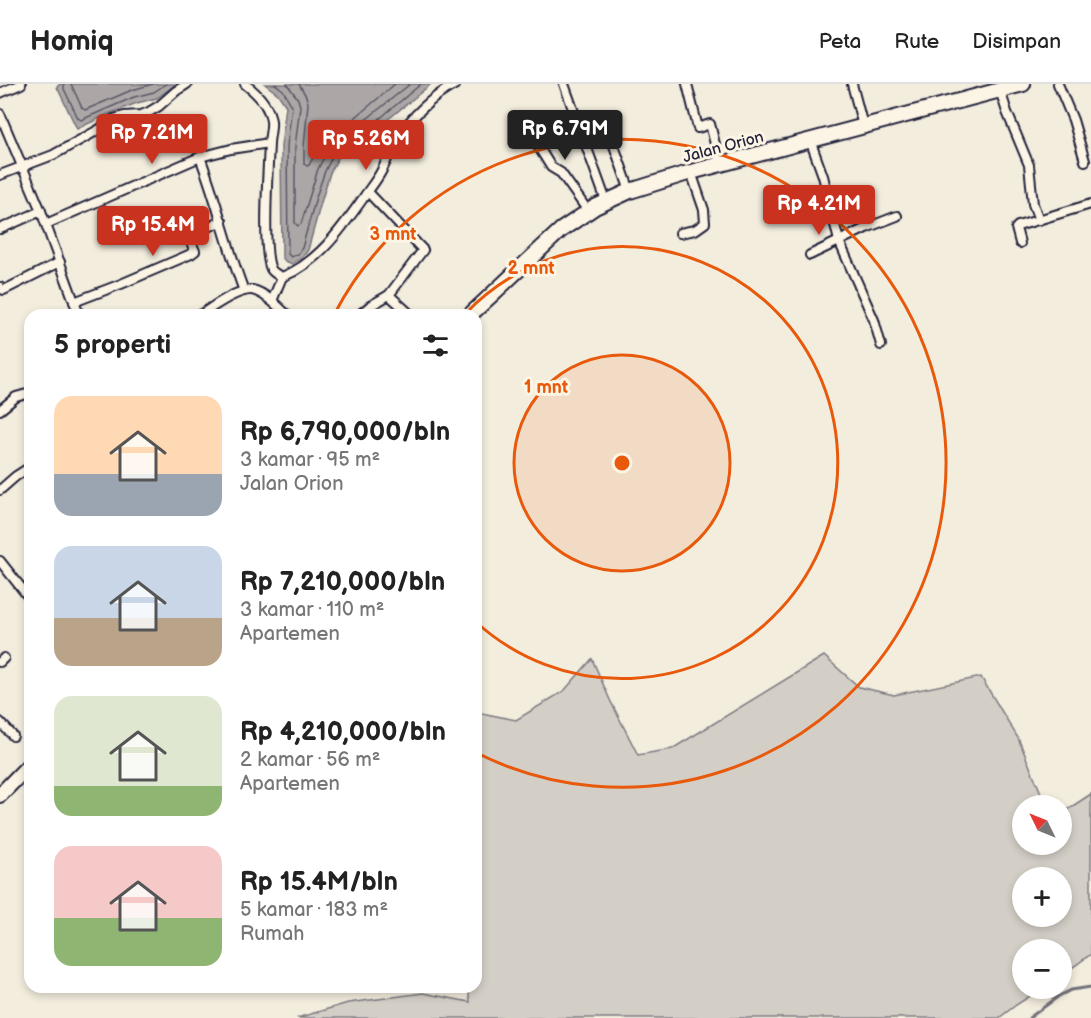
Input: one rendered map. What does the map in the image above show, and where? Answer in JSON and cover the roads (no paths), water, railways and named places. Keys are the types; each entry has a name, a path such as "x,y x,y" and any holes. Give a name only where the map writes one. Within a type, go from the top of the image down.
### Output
{"highway":[{"name":"Jalan Orion","path":"476,309 561,230 588,211 630,191 999,87 1023,84"},
{"path":"0,795 24,770"}],"street":[{"path":"0,93 21,84"},
{"path":"0,175 53,155 114,119 149,112 188,84"},
{"path":"245,84 256,92 267,108 271,122 266,242 271,269 282,277"},
{"path":"273,301 282,277 299,269 316,256 347,222 383,170 403,131 442,91 456,84"},
{"path":"564,84 606,201"},
{"path":"687,84 698,128 710,124 720,164"},
{"path":"852,84 863,126"},
{"path":"1058,84 1073,120 1084,161"},
{"path":"999,87 1029,165 1033,204 1039,220"},
{"path":"0,114 41,211 77,309"},
{"path":"606,123 630,191"},
{"path":"810,140 823,176 839,241 874,320 880,345"},
{"path":"46,224 200,158 231,149 269,143"},
{"path":"538,146 551,167 561,173 588,211"},
{"path":"200,158 244,291"},
{"path":"680,233 695,230 705,223 704,210 691,172"},
{"path":"366,309 388,295 423,250 368,192"},
{"path":"1020,243 1016,228 1018,226 1091,204"},
{"path":"0,229 41,211"},
{"path":"810,255 897,216"},
{"path":"74,302 191,254 195,251 188,236 222,221"},
{"path":"0,287 4,290 60,262"},
{"path":"210,309 236,294 254,290 273,301 281,309"},
{"path":"388,295 404,309"},
{"path":"0,410 16,397 24,395"},
{"path":"0,490 24,471"},
{"path":"0,561 24,589"},
{"path":"0,722 13,736"}],"water":[{"path":"60,84 176,84 157,98 106,115 77,129 57,87"},
{"path":"265,84 431,84 338,158 330,173 308,250 302,258 292,264 282,257 281,146 286,106 278,94"}],"waterway":[{"path":"1029,1018 1059,996 1071,990 1091,987"}]}
